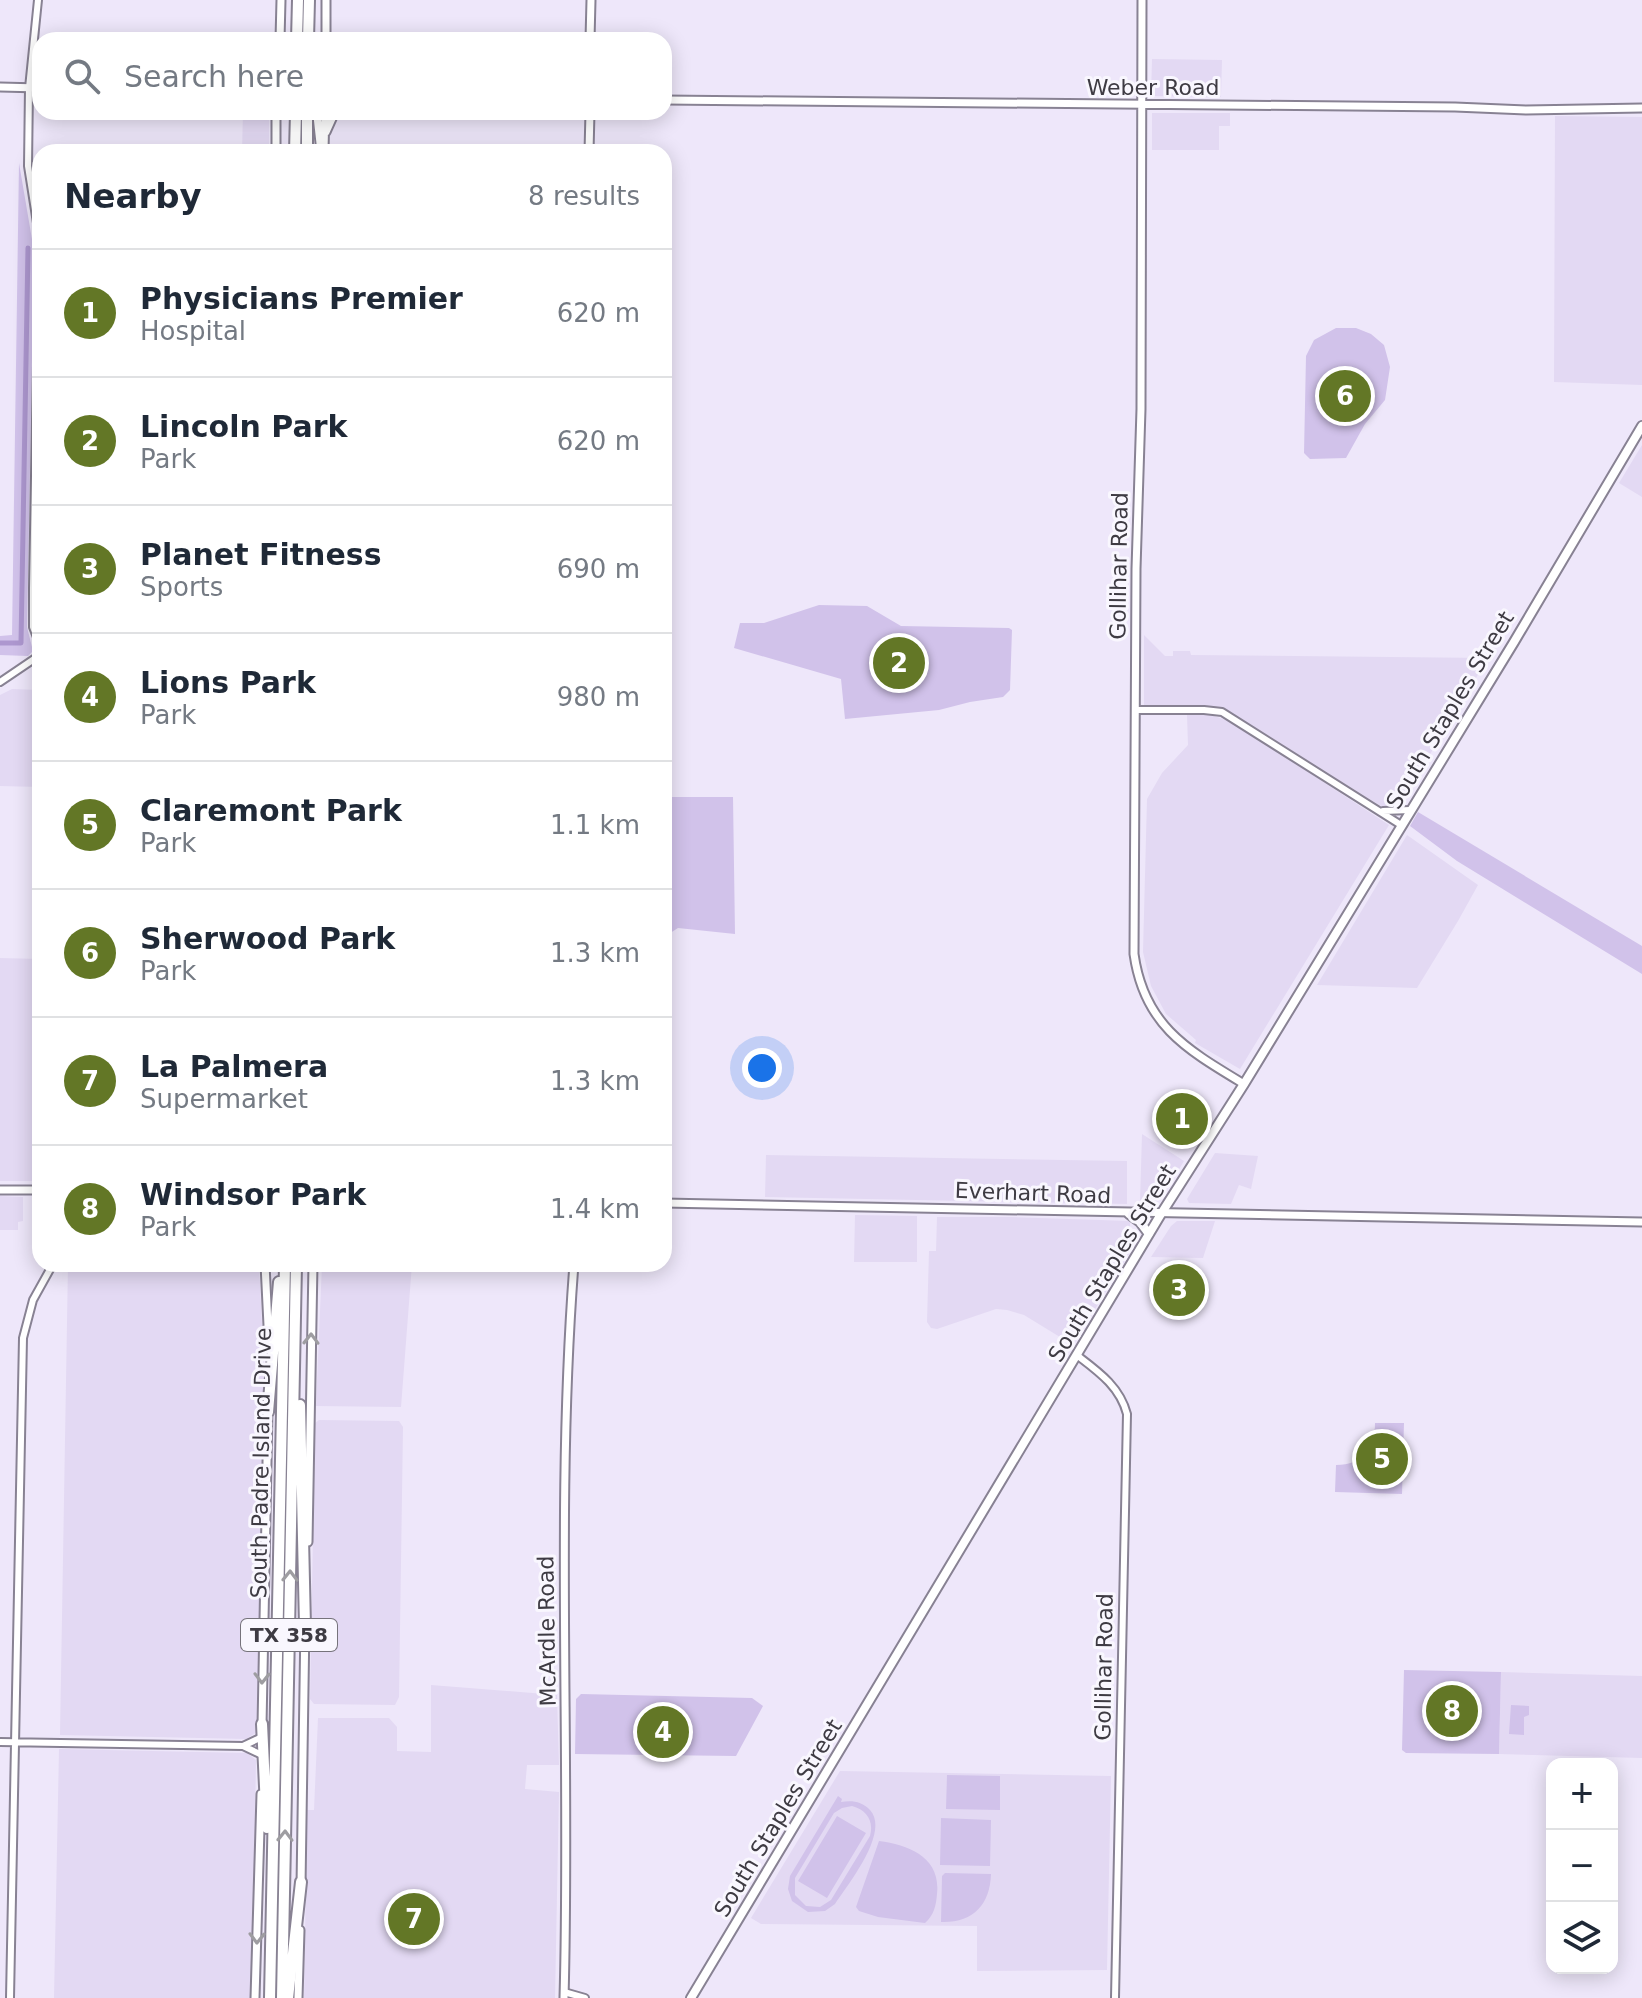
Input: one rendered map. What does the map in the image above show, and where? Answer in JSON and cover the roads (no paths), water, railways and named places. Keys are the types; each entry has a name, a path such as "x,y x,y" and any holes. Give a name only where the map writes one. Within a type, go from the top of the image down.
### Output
{"highway":[{"path":"297,32 298,0"},
{"path":"308,32 309,0"},
{"path":"297,144 303,120"},
{"path":"304,120 306,144"},
{"path":"268,1412 282,1272"},
{"name":"South Padre Island Drive","path":"270,1998 283,1272"},
{"path":"296,1272 305,1626"},
{"name":"South Padre Island Drive","path":"282,1998 296,1272"},
{"path":"262,1724 268,1875 272,1902"},
{"path":"288,1998 301,1882"}],"main road":[{"path":"280,32 281,0"},
{"path":"326,0 326,32"},
{"path":"590,32 591,0"},
{"name":"Gollihar Road","path":"1142,0 1141,409 1136,569 1133,935 1139,981 1150,1006 1169,1033 1205,1061 1244,1084"},
{"path":"0,87 29,88"},
{"name":"Weber Road","path":"672,100 1642,108"},
{"path":"276,144 278,120"},
{"path":"306,120 318,144"},
{"path":"323,144 325,120"},
{"path":"325,134 331,120"},
{"path":"589,144 590,120"},
{"name":"South Staples Street","path":"691,1998 1161,1214 1514,642 1642,426"},
{"path":"0,1190 32,1190"},
{"name":"Everhart Road","path":"672,1203 1642,1222"},
{"path":"1129,1214 1149,1234"},
{"path":"255,1998 269,1351 265,1272"},
{"path":"298,1998 313,1272"},
{"name":"McArdle Road","path":"564,1995 567,1770 563,1508 573,1272"}],"street":[{"path":"35,32 38,0"},
{"path":"32,59 28,166 32,191"},
{"path":"0,682 32,660"},
{"path":"1135,710 1222,712 1401,825"},
{"path":"1379,811 1410,810"},
{"path":"10,1998 23,1338 33,1300 49,1272"},
{"name":"Gollihar Road","path":"1078,1356 1105,1377 1118,1393 1127,1414 1115,1998"},
{"path":"243,1746 262,1737"},
{"path":"0,1742 243,1746 262,1755"},
{"path":"564,1995 585,1998"}],"waterway":[{"path":"0,643 21,643 28,248"}],"place":[{"name":"Sherwood Park","path":"1345,396"},
{"name":"Lincoln Park","path":"899,663"},
{"name":"Physicians Premier","path":"1182,1119"},
{"name":"Planet Fitness","path":"1179,1290"},
{"name":"Claremont Park","path":"1382,1459"},
{"name":"Windsor Park","path":"1452,1711"},
{"name":"Lions Park","path":"663,1732"},
{"name":"La Palmera","path":"414,1919"}]}
